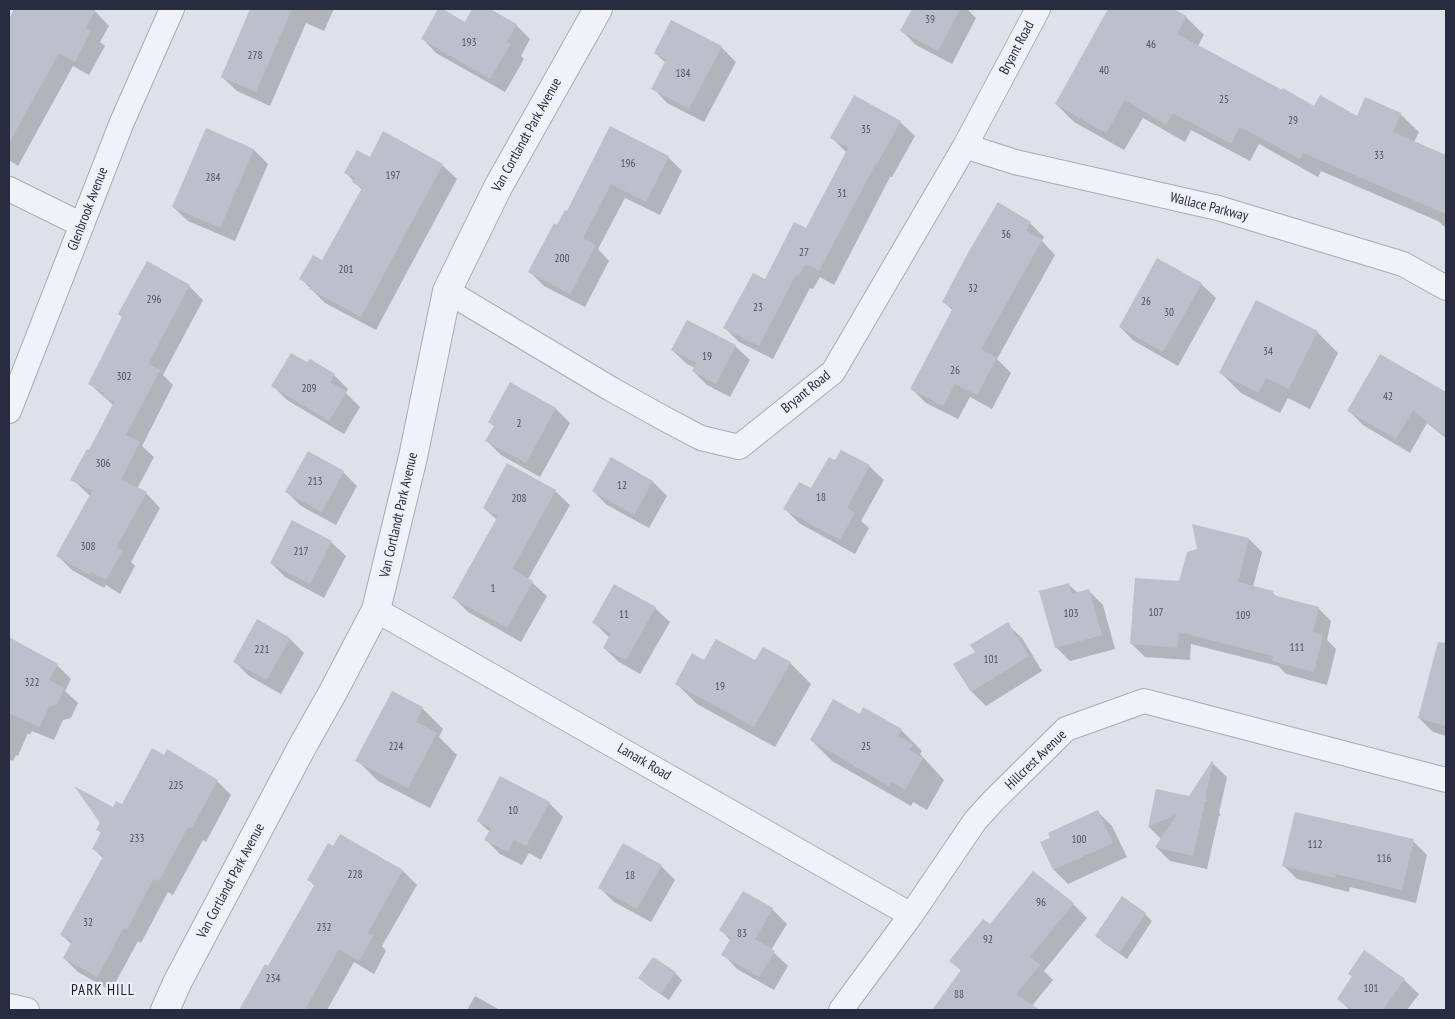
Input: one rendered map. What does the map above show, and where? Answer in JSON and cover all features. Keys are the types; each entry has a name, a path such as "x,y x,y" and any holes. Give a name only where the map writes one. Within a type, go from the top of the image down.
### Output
{"street":[{"name":"Glenbrook Avenue","path":"9,411 122,122 172,9"},
{"name":"Van Cortlandt Park Avenue","path":"165,1010 178,981 302,747 334,692 376,610 413,457 447,291 498,187 598,9"},
{"name":"Bryant Road","path":"447,291 665,419 701,438 739,447 833,372 965,146 1038,9"},
{"name":"Wallace Parkway","path":"965,146 1015,162 1218,208 1403,264 1446,288"},
{"path":"9,189 82,225"},
{"name":"Lanark Road","path":"376,610 911,914"},
{"name":"Hillcrest Avenue","path":"841,1010 911,914 975,821 1066,729 1144,701 1446,780"},
{"path":"9,1006 27,1010"}],"building":[{"path":"14,9 96,9 86,28 91,31 75,62 59,53 9,143 9,19"},
{"path":"250,9 292,9 256,92 221,77"},
{"path":"438,9 443,9 465,22 472,9 490,9 517,24 507,42 511,44 490,79 421,39"},
{"path":"912,9 960,9 938,51 900,31"},
{"path":"1108,9 1173,9 1187,16 1177,34 1282,90 1283,88 1314,106 1320,95 1357,116 1365,97 1401,113 1393,132 1446,155 1446,214 1303,153 1300,159 1240,127 1231,144 1173,113 1166,125 1125,100 1106,133 1055,104"},
{"path":"671,20 722,46 689,109 651,89 666,60 654,53"},
{"path":"854,95 901,121 876,163 819,271 805,264 799,276 796,274 759,346 723,328 753,273 765,279 794,222 806,228 848,148 830,138"},
{"path":"610,126 669,156 646,202 611,184 583,238 596,245 570,294 528,272 554,223 557,225 565,210 567,211"},
{"path":"206,128 254,149 220,228 172,207"},
{"path":"383,131 443,164 361,317 309,289 311,286 299,279 313,255 322,260 362,188 352,182 355,178 344,173 357,150 370,157"},
{"path":"998,202 1031,222 1026,230 1042,240 981,349 997,358 977,395 955,384 943,406 910,389 953,308 942,302"},
{"path":"1157,258 1202,283 1163,352 1119,327"},
{"path":"147,261 190,285 148,364 160,370 126,435 140,442 121,479 147,492 116,548 122,551 106,580 91,572 90,575 56,556 92,491 70,480 87,449 89,450 114,402 102,396 104,393 88,384 122,317 118,314"},
{"path":"1256,300 1318,331 1289,389 1266,378 1259,393 1219,373"},
{"path":"687,320 736,345 716,384 692,371 696,363 671,350"},
{"path":"291,353 307,362 310,359 335,374 330,382 347,392 329,421 271,386"},
{"path":"1380,354 1446,392 1446,437 1413,410 1396,439 1347,411"},
{"path":"510,382 556,408 526,463 485,441 494,426 488,422"},
{"path":"841,450 870,465 847,508 855,513 840,540 783,509 799,482 811,488 829,457 835,460"},
{"path":"308,451 344,471 322,512 285,492"},
{"path":"611,457 653,481 634,515 592,491"},
{"path":"507,463 556,490 512,569 533,581 507,628 452,598 498,516 483,508"},
{"path":"292,520 332,541 310,584 270,563"},
{"path":"1192,524 1249,538 1238,582 1273,591 1273,595 1319,607 1313,632 1323,635 1314,672 1272,661 1273,656 1179,632 1177,648 1130,644 1135,578 1179,581 1187,552 1197,549"},
{"path":"1069,583 1072,594 1089,589 1102,635 1055,648 1039,591"},
{"path":"614,584 656,607 626,660 603,648 611,633 592,623"},
{"path":"257,619 290,638 267,680 233,662"},
{"path":"1008,622 1029,656 971,692 953,664 975,652 970,645"},
{"path":"9,637 58,664 49,680 64,688 57,704 49,707 39,727 9,713"},
{"path":"716,639 755,660 763,647 791,662 754,727 675,684 692,653 704,660"},
{"path":"1438,642 1446,643 1446,726 1418,718"},
{"path":"392,691 423,707 416,722 437,733 408,788 355,761"},
{"path":"833,699 860,714 863,707 902,729 898,736 913,744 910,750 923,758 905,790 892,782 889,786 810,740"},
{"path":"152,748 164,755 167,749 218,780 192,828 188,827 159,881 153,879 127,930 124,928 97,977 63,958 72,941 60,935 104,855 92,849 101,832 96,830 100,823 74,786 113,807 116,801 122,804"},
{"path":"1212,761 1205,799 1208,800 1205,802 1193,856 1155,847 1177,814 1148,827 1156,789 1189,796"},
{"path":"500,776 550,802 526,846 514,840 508,852 484,840 491,828 477,821"},
{"path":"1098,810 1113,843 1053,870 1040,842 1050,838 1048,833"},
{"path":"1295,812 1414,839 1402,890 1336,874 1335,878 1282,866"},
{"path":"340,834 403,870 368,933 373,936 359,961 339,949 305,1010 239,1010 265,964 268,966 315,884 307,880 328,843 333,846"},
{"path":"623,843 662,865 637,909 598,888"},
{"path":"1033,871 1074,903 1030,957 1040,965 1016,994 1040,1010 932,1010 961,970 949,961 983,919 990,924"},
{"path":"743,891 773,908 755,939 775,951 759,977 721,955 731,938 719,930"},
{"path":"1122,896 1146,913 1119,953 1095,936"},
{"path":"1364,950 1405,979 1383,1010 1353,1010 1337,999 1352,976 1348,974"},
{"path":"653,957 676,972 661,994 638,978"}],"district":[{"name":"PARK HILL","path":"103,991"}]}
